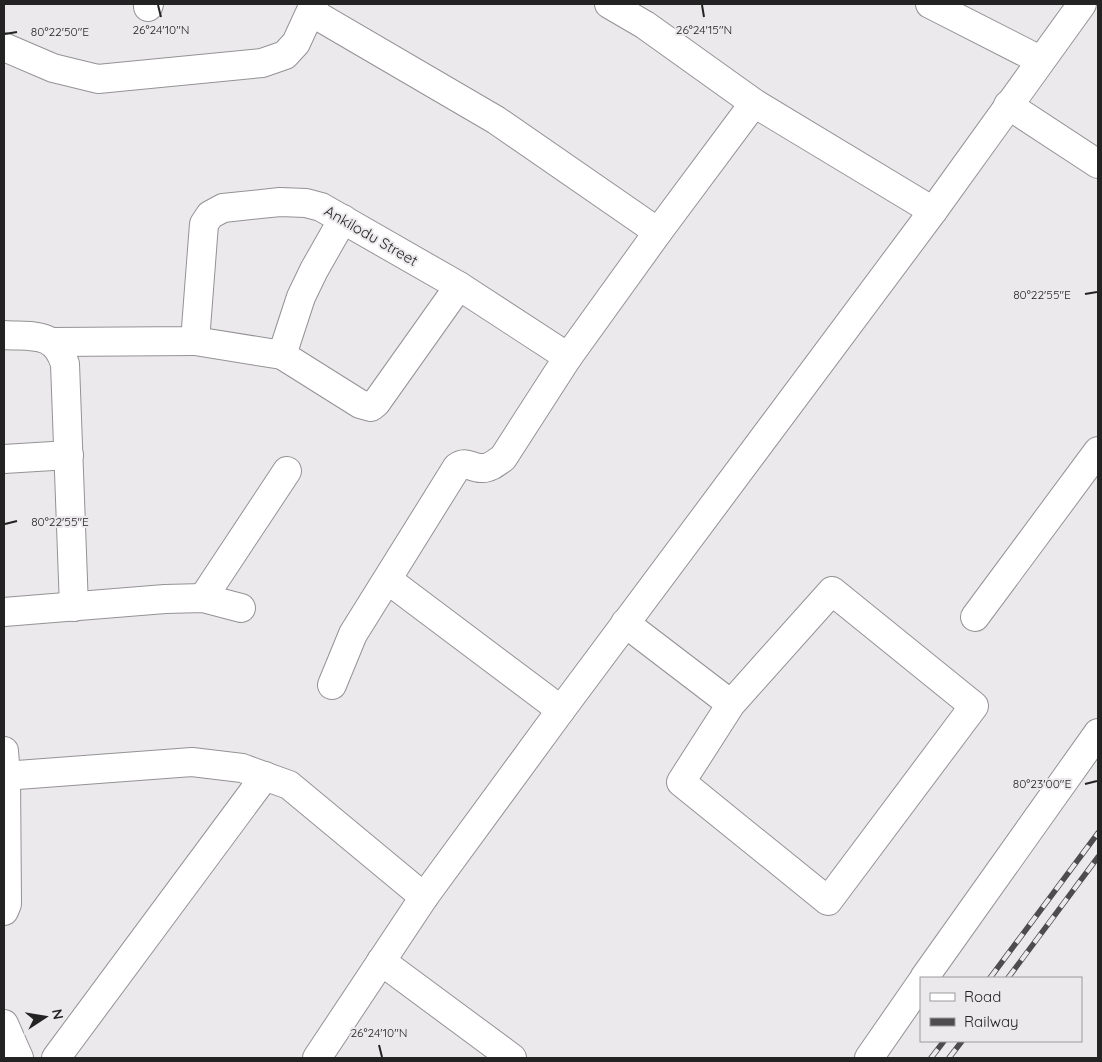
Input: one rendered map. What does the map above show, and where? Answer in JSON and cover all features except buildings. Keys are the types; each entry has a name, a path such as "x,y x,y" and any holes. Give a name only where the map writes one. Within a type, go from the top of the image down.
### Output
{"street":[{"path":"609,4 645,25 754,103 933,210"},
{"path":"930,4 1040,60"},
{"path":"317,1058 424,897 933,210 1082,4"},
{"path":"4,46 54,68 98,78 262,63 285,55 296,43 313,8 496,120 658,232"},
{"path":"332,685 354,634 457,467 466,464 482,468 492,465 503,458 568,357 754,103"},
{"path":"1008,105 1098,164"},
{"name":"Ankilodu Street","path":"195,341 204,224 210,215 223,208 280,202 306,203 321,207 459,286 568,357"},
{"path":"282,355 301,297 343,219"},
{"path":"4,335 42,338 54,342 195,341 282,355 360,404 371,407 376,403 459,286"},
{"path":"54,342 61,350 66,364 74,606"},
{"path":"975,617 1098,452"},
{"path":"4,459 69,455"},
{"path":"203,598 288,471"},
{"path":"388,580 561,710"},
{"path":"832,591 974,706 828,900 681,782 731,704 832,591"},
{"path":"4,612 165,599 203,598 241,608"},
{"path":"626,623 731,704"},
{"path":"925,977 1098,733"},
{"path":"4,911 7,904 4,768 192,762 242,768 289,786 424,897"},
{"path":"56,1058 265,776"},
{"path":"382,961 512,1058"},
{"path":"868,1058 920,984"},
{"path":"4,1024 19,1058"}],"railway":[{"path":"991,977 1098,833"},
{"path":"1009,977 1098,857"},
{"path":"931,1058 943,1042"},
{"path":"949,1058 961,1042"}]}
